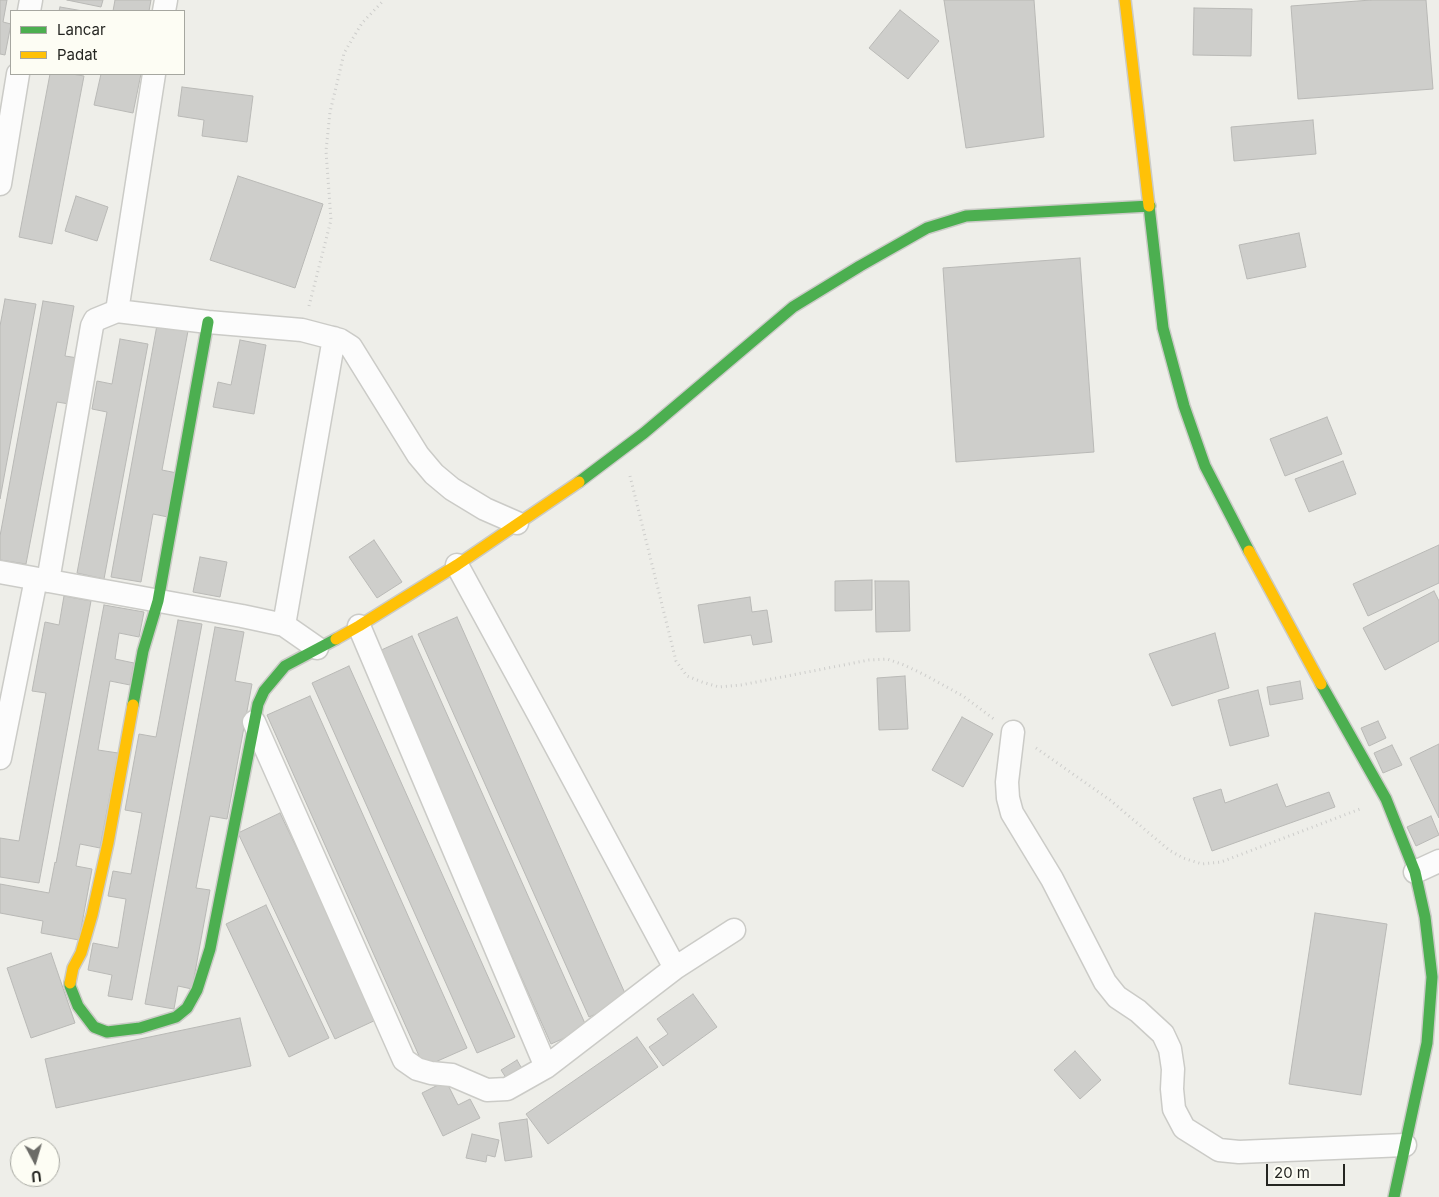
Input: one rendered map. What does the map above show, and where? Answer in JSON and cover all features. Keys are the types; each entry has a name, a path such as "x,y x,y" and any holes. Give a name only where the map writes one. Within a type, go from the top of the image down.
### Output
{"main road":[{"path":"1125,0 1163,328 1184,406 1206,466 1269,591 1386,799 1415,872 1424,917 1432,977 1433,1044 1405,1145 1394,1197"},
{"path":"208,322 158,601 143,651 108,843 92,915 80,953 73,968 70,986 78,1006 94,1027 107,1032 140,1028 176,1017 187,1008 197,990 210,949 258,704 264,691 285,666 359,626 457,565 516,522 568,490 623,449 793,307 927,228 966,216 1150,206"}],"street":[{"path":"0,184 18,75"},
{"path":"116,311 154,75"},
{"path":"0,758 42,580 92,326 95,320 116,311 208,322 302,330 334,338 351,347 418,456 434,474 452,489 484,509 516,522"},
{"path":"284,625 334,338"},
{"path":"457,565 675,968"},
{"path":"0,572 284,625 317,648"},
{"path":"359,626 546,1067"},
{"path":"254,722 404,1060 417,1069 431,1073 452,1075 479,1087 498,1091 507,1089 546,1067 675,968 734,930"},
{"path":"1013,732 1007,782 1008,798 1012,813 1052,879 1105,982 1117,997 1138,1010 1162,1034 1170,1049 1173,1069 1174,1109 1184,1128 1219,1150 1239,1152 1405,1145"},
{"path":"1415,872 1439,861"}],"path":[{"path":"302,330 314,291 331,220 326,151 330,112 344,53 362,23 384,0"},
{"path":"623,449 676,661 688,676 719,687 741,685 869,660 888,660 911,668 955,692 1110,800 1169,850 1184,858 1202,864 1220,862 1386,799"}],"building":[{"path":"0,0 7,0 3,22 10,24 10,29 5,55 0,54"},
{"path":"67,0 103,0 101,7"},
{"path":"115,0 151,0 149,10 113,10"},
{"path":"944,0 1034,0 1044,137 966,148"},
{"path":"1371,0 1426,0 1433,89 1298,99 1291,6"},
{"path":"60,7 77,10 59,10"},
{"path":"1194,8 1252,9 1251,56 1193,55"},
{"path":"900,10 939,41 908,79 869,48"},
{"path":"50,75 84,76 52,244 19,237"},
{"path":"101,75 141,75 133,113 94,105"},
{"path":"182,87 253,96 247,142 202,136 204,120 178,116"},
{"path":"1313,120 1316,154 1234,161 1231,127"},
{"path":"238,176 323,204 295,288 210,260"},
{"path":"76,196 108,207 97,241 65,231"},
{"path":"1299,233 1306,267 1247,279 1239,245"},
{"path":"1080,258 1094,452 956,462 943,268"},
{"path":"5,299 36,304 0,499 0,326"},
{"path":"43,301 74,306 65,356 78,358 69,404 57,402 26,564 0,560 0,536"},
{"path":"157,325 188,331 162,470 177,473 168,517 153,514 141,582 111,577"},
{"path":"120,339 148,344 104,579 77,573 107,412 92,409 97,381 112,384"},
{"path":"240,340 266,345 254,414 213,407 218,382 231,385"},
{"path":"1327,417 1342,454 1285,476 1270,439"},
{"path":"1343,461 1356,494 1309,512 1295,479"},
{"path":"374,540 402,582 377,598 349,557"},
{"path":"1439,545 1439,583 1368,616 1353,584"},
{"path":"200,557 227,562 220,597 193,592"},
{"path":"872,580 872,610 835,611 835,581"},
{"path":"875,581 909,581 910,631 876,632"},
{"path":"1434,591 1439,601 1439,641 1385,670 1363,628"},
{"path":"64,596 91,601 39,883 0,877 0,838 19,841 46,693 32,691 45,622 59,625"},
{"path":"750,597 752,612 767,610 772,642 753,645 751,635 704,643 698,605"},
{"path":"104,605 144,612 139,637 119,633 115,659 134,663 130,685 110,681 98,750 118,753 100,848 80,844 76,866 92,869 79,940 41,933 43,921 0,913 0,884 49,893"},
{"path":"457,617 628,1000 589,1017 418,634"},
{"path":"178,620 202,624 132,1000 108,996 112,975 88,970 93,943 118,948 126,899 108,896 113,871 131,874 142,813 125,810 139,734 156,737"},
{"path":"215,627 244,632 235,681 252,684 227,819 210,816 196,888 210,890 192,989 178,986 174,1009 145,1004"},
{"path":"1215,633 1229,688 1172,706 1149,654"},
{"path":"412,636 587,1028 551,1044 377,652"},
{"path":"349,666 515,1037 477,1053 312,683"},
{"path":"905,676 908,729 879,730 877,678"},
{"path":"1300,681 1303,699 1270,705 1267,687"},
{"path":"1258,690 1269,736 1230,746 1218,700"},
{"path":"310,696 467,1048 424,1067 267,715"},
{"path":"962,717 993,734 963,787 932,770"},
{"path":"1378,721 1386,738 1369,746 1361,728"},
{"path":"1439,744 1439,818 1410,758"},
{"path":"1392,745 1402,765 1383,773 1374,753"},
{"path":"1277,784 1286,807 1329,792 1335,807 1212,851 1193,798 1221,789 1225,803"},
{"path":"280,813 378,1019 335,1039 238,833"},
{"path":"1431,816 1439,835 1416,846 1407,827"},
{"path":"266,905 329,1038 289,1057 226,924"},
{"path":"1315,913 1387,924 1361,1095 1289,1084"},
{"path":"51,953 75,1023 31,1038 7,968"},
{"path":"693,994 717,1027 663,1066 649,1047 668,1034 657,1019"},
{"path":"240,1018 251,1066 56,1108 45,1059"},
{"path":"637,1037 658,1067 548,1144 526,1114"},
{"path":"1075,1051 1101,1080 1080,1099 1054,1070"},
{"path":"517,1060 525,1074 510,1084 501,1070"},
{"path":"446,1081 458,1105 470,1099 480,1118 443,1136 422,1093"},
{"path":"527,1119 532,1157 505,1161 499,1123"},
{"path":"472,1134 499,1140 495,1157 487,1155 486,1162 466,1158"}],"traffic: fast":[{"path":"1149,206 1163,328 1184,406 1205,466 1249,551"},
{"path":"579,482 644,433 793,307 927,228 966,216 1150,206"},
{"path":"133,705 143,651 158,601 208,322"},
{"path":"70,983 78,1006 94,1027 107,1032 140,1028 176,1017 187,1008 197,990 210,949 258,704 264,691 285,666 336,639"},
{"path":"1321,684 1386,799 1415,872 1425,917 1432,977 1427,1043 1394,1197"}],"traffic: slow":[{"path":"1125,0 1149,206"},
{"path":"336,639 457,565 579,482"},
{"path":"1249,551 1321,684"},
{"path":"70,983 73,968 81,953 92,915 108,843 133,705"}]}
